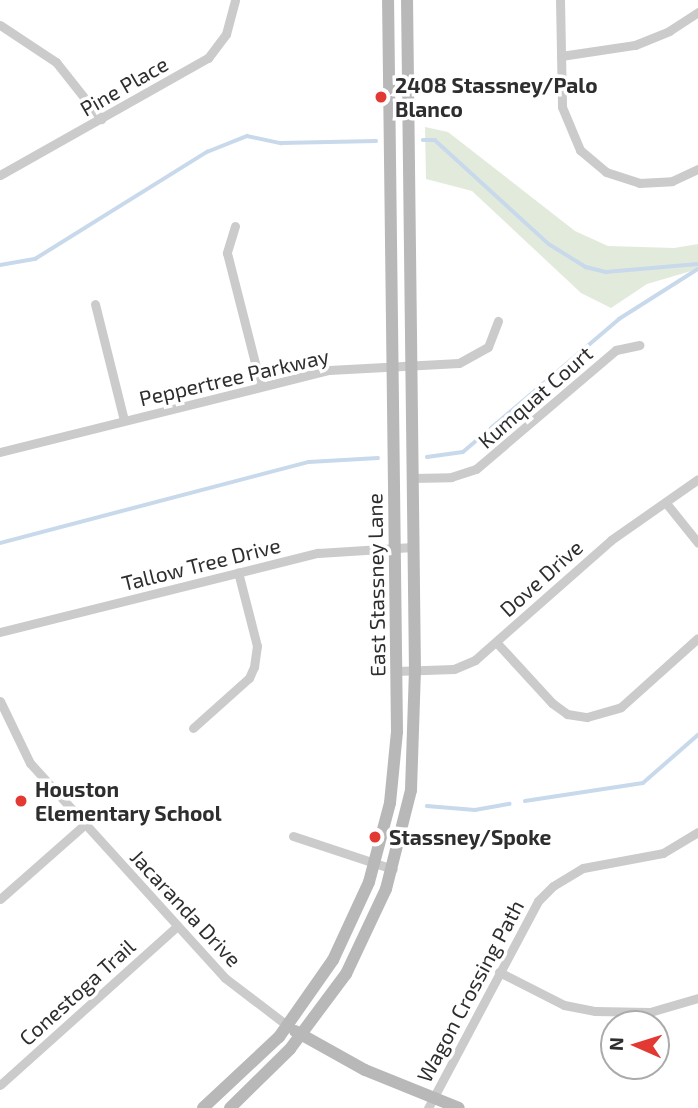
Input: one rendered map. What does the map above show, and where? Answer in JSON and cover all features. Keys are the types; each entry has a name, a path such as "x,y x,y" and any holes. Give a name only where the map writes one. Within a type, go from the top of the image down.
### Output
{"main road":[{"name":"East Stassney Lane","path":"203,1108 288,1026 344,941 375,863 395,769 397,671 388,0"},
{"name":"East Stassney Lane","path":"230,1108 302,1036 352,964 393,869 411,790 415,672 407,0"},
{"path":"288,1026 302,1036 430,1103 459,1108"}],"street":[{"name":"Pine Place","path":"0,175 208,58 226,34 235,0"},
{"path":"560,0 564,120 575,143 596,166 616,177 650,184 672,181 698,169"},
{"path":"561,56 635,46 698,12"},
{"path":"0,25 56,62 101,119"},
{"path":"235,226 227,253 261,386"},
{"path":"95,304 124,421"},
{"name":"Peppertree Parkway","path":"0,452 329,370 450,365 477,356 494,336 498,321"},
{"name":"Kumquat Court","path":"412,472 451,477 482,466 616,350 639,345"},
{"name":"Dove Drive","path":"397,671 454,669 475,660 611,540 698,479"},
{"path":"666,503 698,543"},
{"name":"Tallow Tree Drive","path":"0,632 334,550 413,547"},
{"path":"193,728 249,678 254,667 257,646 238,572"},
{"path":"496,642 552,703 567,714 587,717 621,707 698,638"},
{"name":"Jacaranda Drive","path":"0,701 24,754 85,824 225,978 288,1026"},
{"path":"0,899 85,824"},
{"name":"Wagon Crossing Path","path":"430,1103 538,901 565,876 583,868 663,853 698,832"},
{"path":"293,836 393,869"},
{"name":"Conestoga Trail","path":"0,1085 177,926"},
{"path":"499,972 564,1005 595,1012 650,1012 698,998"}],"green space":[{"path":"425,127 448,132 575,231 608,246 674,248 698,244 698,269 647,284 611,308 581,293 472,191 426,179"}],"waterway":[{"path":"0,265 35,259 207,152 247,136 281,143 376,141"},
{"path":"423,140 435,140 549,244 586,267 606,272 698,264"},
{"path":"427,457 463,452 619,319 698,269"},
{"path":"0,543 309,462 378,458"},
{"path":"525,801 643,783 698,735"},
{"path":"427,806 475,810 509,804"}],"place":[{"name":"2408 Stassney/Palo Blanco","path":"381,97"},
{"name":"Houston Elementary School","path":"21,801"},
{"name":"Stassney/Spoke","path":"375,837"}]}
